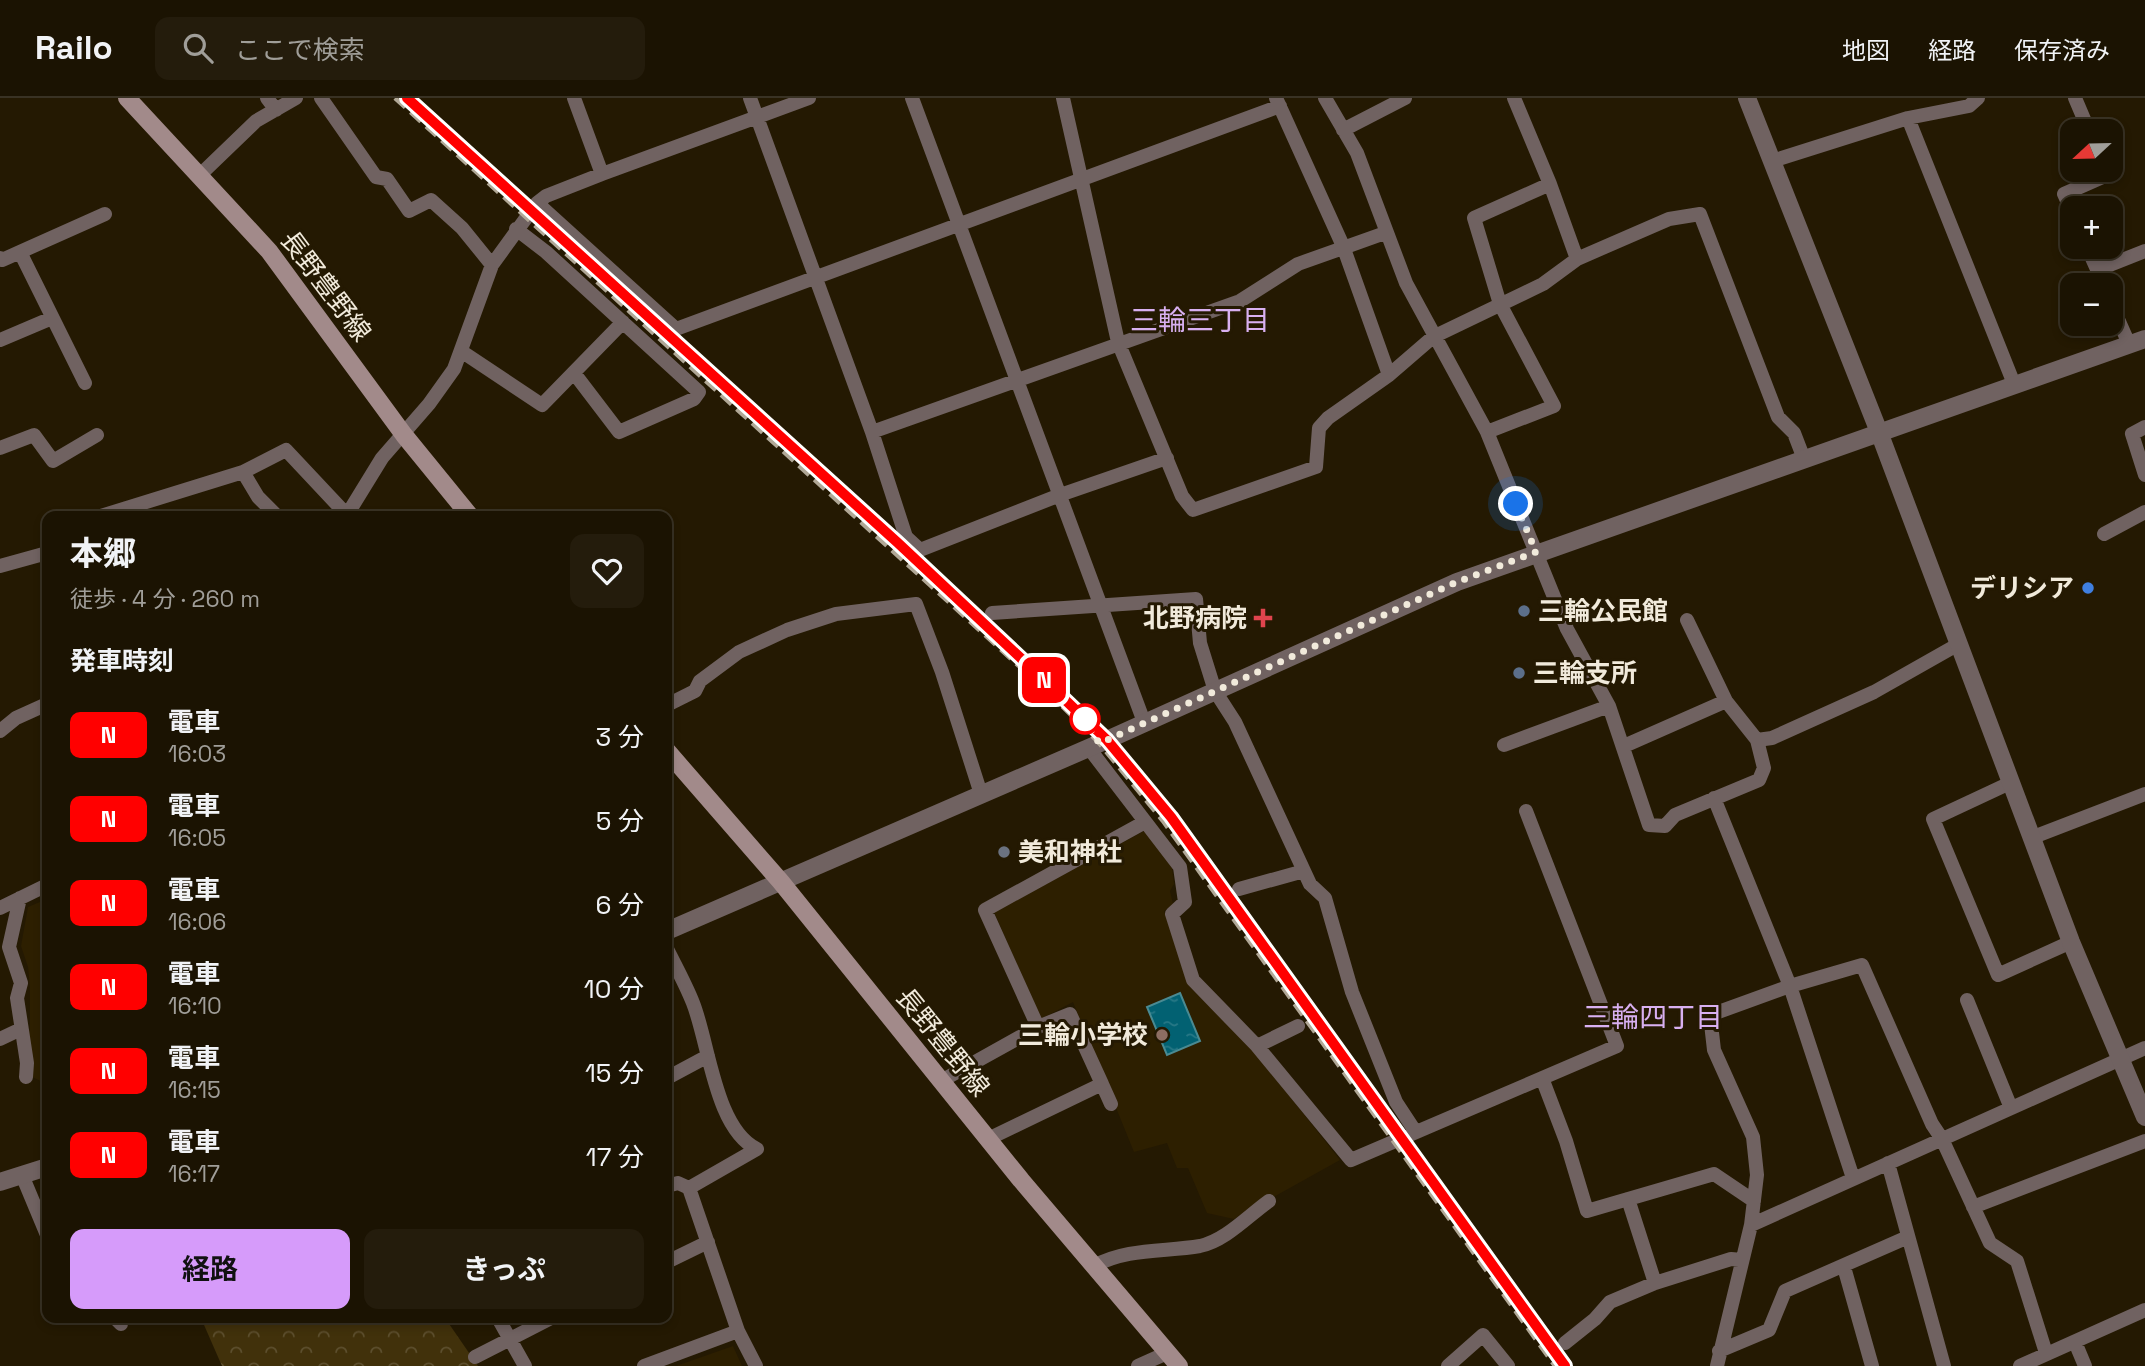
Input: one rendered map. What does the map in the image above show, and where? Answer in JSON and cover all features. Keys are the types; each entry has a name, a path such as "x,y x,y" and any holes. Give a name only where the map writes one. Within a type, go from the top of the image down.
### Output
{"main road":[{"name":"長野豊野線","path":"127,98 201,174 269,251 404,435 466,511"},
{"name":"長野豊野線","path":"672,757 781,882 988,1139 1173,1360"}],"street":[{"path":"201,174 272,104 296,98"},
{"path":"321,98 376,177 387,179 409,211 431,200 462,228 492,265"},
{"path":"573,98 603,174"},
{"path":"750,98 872,432 906,537 920,550 1060,495 1167,458"},
{"path":"350,511 382,458 404,435 454,369 492,265 537,203 546,196 809,98"},
{"path":"912,98 1099,607 1144,722"},
{"path":"1063,98 1118,342 1182,496 1193,510 1315,467 1319,428 1328,418 1390,375 1433,337 1543,284 1577,260 1669,219 1700,214 1777,417 1794,433 1804,459"},
{"path":"1325,98 1357,153 1385,233 1433,337 1487,432 1567,629 1609,706 1649,825 1665,826 1675,815 1759,780 1763,768 1757,740 1726,701 1687,620"},
{"path":"1343,130 1405,98"},
{"path":"1514,98 1550,184 1577,260"},
{"path":"1747,98 1879,432 2071,942 2145,1117"},
{"path":"1772,161 1908,118 1969,106 1978,98"},
{"path":"2075,98 2084,119"},
{"path":"537,203 676,329 1278,102 1343,246 1390,375"},
{"path":"1908,118 2014,384"},
{"path":"2065,196 2064,194 2091,182"},
{"path":"1487,432 1554,406 1500,304 1474,218 1550,184"},
{"path":"0,258 2,260 105,214"},
{"path":"516,229 699,391 694,399 619,432 574,373"},
{"path":"872,432 1240,300 1298,264 1385,233"},
{"path":"2098,270 2145,251"},
{"path":"20,252 85,383"},
{"path":"2093,259 2099,273"},
{"path":"0,340 52,318"},
{"path":"672,929 1457,582 2137,341 2123,320"},
{"path":"461,351 542,405 623,322"},
{"path":"2145,428 2133,433 2145,475"},
{"path":"0,448 34,435 53,461 97,435"},
{"path":"110,511 243,472 286,450 342,511"},
{"path":"243,472 258,497 272,511"},
{"path":"2104,534 2145,512"},
{"path":"0,566 42,554"},
{"path":"992,613 1196,598 1200,643 1215,691 1235,722 1310,884 1325,898 1352,992 1396,1102 1415,1131"},
{"path":"672,702 695,691 701,681 739,652 787,629 836,614 916,604 942,672 981,794"},
{"path":"1757,740 1772,738 1874,691 1957,645"},
{"path":"1624,746 1726,701"},
{"path":"0,731 16,718 42,706"},
{"path":"1504,745 1609,706"},
{"path":"1088,747 1180,867 1185,902 1172,914 1193,980 1257,1046 1351,1160 1616,1046 1527,811"},
{"path":"2010,783 1933,819 1998,975 2071,942"},
{"path":"2031,838 2145,794"},
{"path":"1714,798 1790,986 1853,1178"},
{"path":"1038,1027 985,910 1145,822"},
{"path":"1239,889 1304,871"},
{"path":"0,908 42,887"},
{"path":"20,898 9,947 20,984 18,998 27,1063 26,1077"},
{"path":"672,959 694,1004 720,1101 747,1145 757,1149 689,1188"},
{"path":"1718,1359 1751,1225 1757,1175 1753,1137 1714,1050 1710,1015 1790,986 1862,965 1932,1124 1942,1139 1990,1243 2017,1261 2046,1353"},
{"path":"1967,1000 2011,1108"},
{"path":"941,1081 1038,1027 1070,1014 1111,1104"},
{"path":"1257,1046 1298,1026"},
{"path":"0,1039 21,1029"},
{"path":"1751,1225 2145,1048"},
{"path":"672,1075 708,1056"},
{"path":"1542,1078 1566,1141 1587,1211 1714,1174 1754,1201"},
{"path":"988,1139 1102,1084"},
{"path":"1973,1207 2145,1141"},
{"path":"1888,1163 1944,1366"},
{"path":"0,1182 42,1169"},
{"path":"22,1175 42,1223"},
{"path":"672,1185 678,1183 689,1188 738,1331 756,1366"},
{"path":"1628,1199 1655,1283"},
{"path":"1094,1266 1117,1256 1201,1246 1224,1236 1269,1201"},
{"path":"1718,1359 1769,1330 1786,1291 1908,1237"},
{"path":"672,1260 708,1242"},
{"path":"1564,1343 1595,1319 1610,1302 1655,1283 1731,1259 1742,1260"},
{"path":"1844,1267 1872,1366"},
{"path":"2020,1366 2145,1310"},
{"path":"501,1323 525,1366"},
{"path":"475,1357 540,1323"},
{"path":"644,1366 738,1331"},
{"path":"1448,1366 1483,1335 1508,1366"},
{"path":"2075,1342 2085,1366"},
{"path":"1138,1366 1173,1360"}],"shaded area":[{"name":"三輪小学校","path":"1146,830 1172,868 1174,884 1170,891 1173,904 1164,911 1190,987 1253,1050 1340,1160 1234,1219 1207,1213 1188,1168 1177,1168 1167,1143 1134,1152 1073,1002 1041,1019 994,912"},
{"path":"42,901 42,1082 30,1076 25,1032 30,1030 30,988 28,967 21,946 28,907"},
{"path":"733,1346 742,1366 676,1366"}],"green space":[{"path":"203,1323 448,1323 478,1366 222,1366"}],"water":[{"path":"1180,993 1200,1041 1167,1055 1147,1007"}],"railway":[{"path":"395,98 1053,697 1099,743 1163,821 1555,1366"}],"train":[{"name":"N","path":"407,98 898,543 1107,740 1171,817 1565,1366"}],"place":[{"name":"デリシア","path":"2088,588"},
{"name":"三輪公民館","path":"1524,611"},
{"name":"北野病院","path":"1263,618"},
{"name":"三輪支所","path":"1519,673"},
{"name":"美和神社","path":"1004,852"},
{"name":"三輪小学校","path":"1162,1035"}],"district":[{"name":"三輪三丁目","path":"1200,320"},
{"name":"三輪四丁目","path":"1653,1017"}],"route":[{"path":"1085,719 1099,743 1457,582 1536,552 1516,504"}]}
